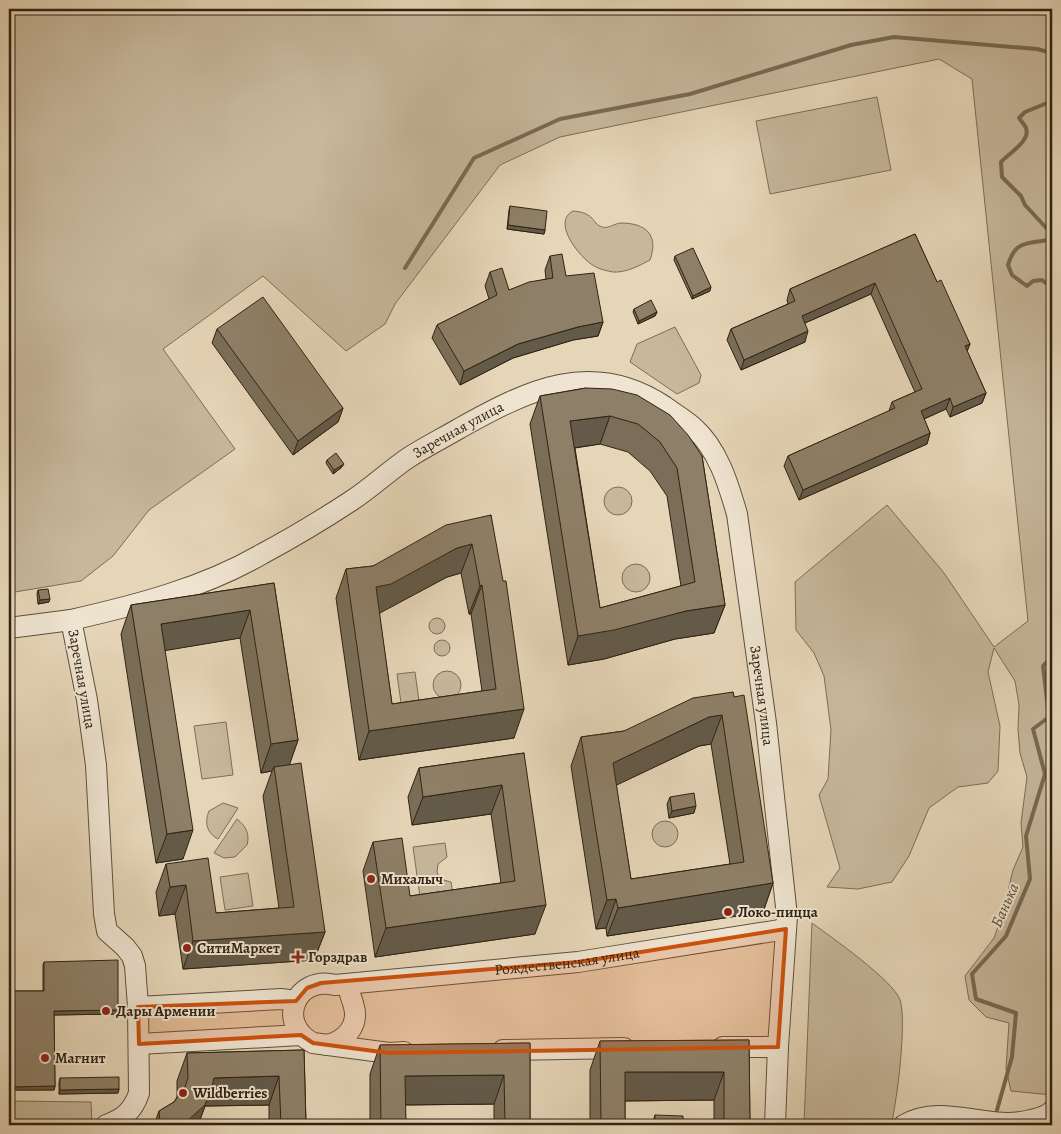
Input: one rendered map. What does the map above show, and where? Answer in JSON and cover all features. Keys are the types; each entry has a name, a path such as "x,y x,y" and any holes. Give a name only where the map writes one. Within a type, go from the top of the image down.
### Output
{"street":[{"name":"Заречная улица","path":"106,1125 124,1117 135,1106 139,1093 138,1007 135,966 132,956 107,931 104,914 96,765 87,700 71,620 184,590 222,575 263,554 352,500 409,458 505,404 540,389 577,381 600,381 644,393 694,427 710,447 728,481 737,514 766,723 787,916 775,1125"},
{"path":"9,628 71,620"},
{"name":"Рождественская улица","path":"296,1001 301,993 313,985 349,984 578,962 786,929"},
{"path":"328,1045 347,1035 354,1022 354,1007 348,994 349,984"},
{"path":"138,1007 281,1000 296,1001 294,1022 301,1035 313,1043 389,1053 418,1052"},
{"path":"139,1044 301,1035"},
{"path":"708,1047 778,1047"},
{"path":"487,1050 648,1048"},
{"path":"904,1125 927,1116 950,1115 1004,1124 1021,1123 1048,1115 1052,1111"}],"highlighted area":[{"path":"786,929 778,1047 389,1053 313,1043 301,1035 139,1044 138,1007 296,1001 307,988 321,983 578,962"}],"shaded area":[{"path":"9,9 1052,9 1052,1095 1011,1091 1006,1069 1009,1023 986,1017 969,1000 965,976 994,938 1002,916 1013,870 1023,847 1021,823 1027,777 1020,753 1019,705 1015,681 994,648 988,672 1000,726 998,771 988,783 958,787 929,808 909,856 892,882 858,889 827,887 840,868 819,795 828,779 831,730 824,676 814,653 796,630 795,582 887,505 944,573 994,647 1028,621 972,79 939,59 560,137 500,165 395,304 385,324 346,351 263,276 163,349 235,449 149,510 113,556 81,581 9,593"},
{"path":"877,97 891,170 770,194 756,121"},
{"path":"573,211 586,214 602,227 621,223 644,228 651,237 653,244 650,260 632,269 618,272 594,266 575,248 566,231 565,223 567,216"},
{"path":"675,327 701,375 699,383 677,394 630,362 637,344"},
{"path":"618,487 628,491 632,501 628,511 618,515 608,511 604,501 608,491"},
{"path":"636,564 646,568 650,578 646,588 636,592 626,588 622,578 626,568"},
{"path":"434,618 440,618 445,623 443,632 434,634 429,629 429,623"},
{"path":"439,640 445,640 450,645 448,654 439,656 434,651 434,645"},
{"path":"447,671 457,675 461,685 457,695 447,699 437,695 433,685 437,675"},
{"path":"415,672 419,701 401,703 397,674"},
{"path":"226,722 233,775 202,779 194,726"},
{"path":"223,803 238,808 218,839 209,831 207,820 209,811"},
{"path":"237,819 246,830 248,837 247,845 235,857 224,858 214,853"},
{"path":"665,821 675,824 678,834 675,844 665,847 655,844 652,834 655,824"},
{"path":"445,843 447,857 438,864 437,872 440,879 451,882 454,900 421,904 413,847"},
{"path":"248,873 253,906 225,910 220,877"},
{"path":"812,923 874,971 895,992 900,1000 902,1010 902,1043 891,1125 804,1125"},
{"path":"9,1101 91,1102 92,1125 9,1125"}],"building":[{"path":"510,206 547,211 545,230 508,225"},
{"path":"915,234 937,282 941,280 970,344 965,346 986,393 953,407 950,398 921,411 930,433 803,490 788,456 895,408 892,402 922,389 875,283 802,316 808,331 744,360 731,329 795,301 790,289"},
{"path":"693,248 711,287 693,296 675,256"},
{"path":"562,254 566,276 594,273 603,322 518,344 464,371 437,325 497,295 490,272 502,268 509,290 529,282 553,278 550,256"},
{"path":"263,297 343,408 298,441 217,329"},
{"path":"651,300 657,312 639,321 634,309"},
{"path":"586,388 612,389 637,395 670,415 688,435 702,456 725,605 686,611 614,630 578,636 540,396","holes":["610,416 638,424 660,442 677,468 695,582 600,608 570,421"]},
{"path":"336,453 344,464 334,470 327,460"},
{"path":"491,515 503,581 506,581 524,709 369,731 346,569 373,566 446,525","holes":["472,544 480,586 482,585 496,689 392,704 376,587 391,584 457,548"]},
{"path":"274,583 298,740 271,744 250,610 161,624 193,830 167,834 131,605"},
{"path":"48,589 50,599 40,600 38,590"},
{"path":"733,692 734,697 744,695 773,883 618,908 616,899 607,900 581,737 624,731 693,698","holes":["722,715 744,862 631,879 613,763 709,717"]},
{"path":"524,753 546,905 386,928 373,842 402,838 410,896 515,881 502,785 423,797 419,768"},
{"path":"301,763 325,932 193,941 186,885 170,887 166,864 208,858 216,913 294,907 274,767"},
{"path":"694,793 696,806 672,811 670,797"},
{"path":"118,960 118,1010 54,1011 55,1086 9,1087 9,991 44,991 44,962"},
{"path":"749,1040 750,1125 724,1125 724,1072 625,1072 625,1125 601,1125 600,1041"},
{"path":"530,1043 530,1125 505,1125 504,1075 405,1076 406,1125 381,1125 380,1045"},
{"path":"304,1050 306,1125 281,1125 279,1076 214,1078 205,1105 186,1122 186,1125 160,1125 159,1111 174,1102 185,1087 188,1078 187,1053"},
{"path":"119,1077 119,1089 60,1090 60,1078"},
{"path":"655,1115 683,1116 683,1125 655,1125"}],"waterway":[{"path":"405,268 474,158 560,119 690,94 851,45 894,37 1037,49 1052,53"},
{"name":"Банька","path":"1052,101 1025,112 1019,118 1026,128 1025,138 1001,162 1002,177 1021,196 1025,205 1051,233 1048,240 1022,245 1014,252 1008,265 1012,275 1027,286 1033,281 1042,280 1052,288"},
{"name":"Банька","path":"997,1110 1012,1057 1016,1013 976,999 972,974 1006,936 1030,879 1026,836 1045,774 1033,729 1049,717 1043,666 1052,656"}],"place":[{"name":"Михалыч","path":"371,879"},
{"name":"Локо-пицца","path":"728,912"},
{"name":"СитиМаркет","path":"187,948"},
{"name":"Горздрав","path":"298,957"},
{"name":"Дары Армении","path":"106,1011"},
{"name":"Магнит","path":"45,1058"},
{"name":"Wildberries","path":"183,1093"}]}
